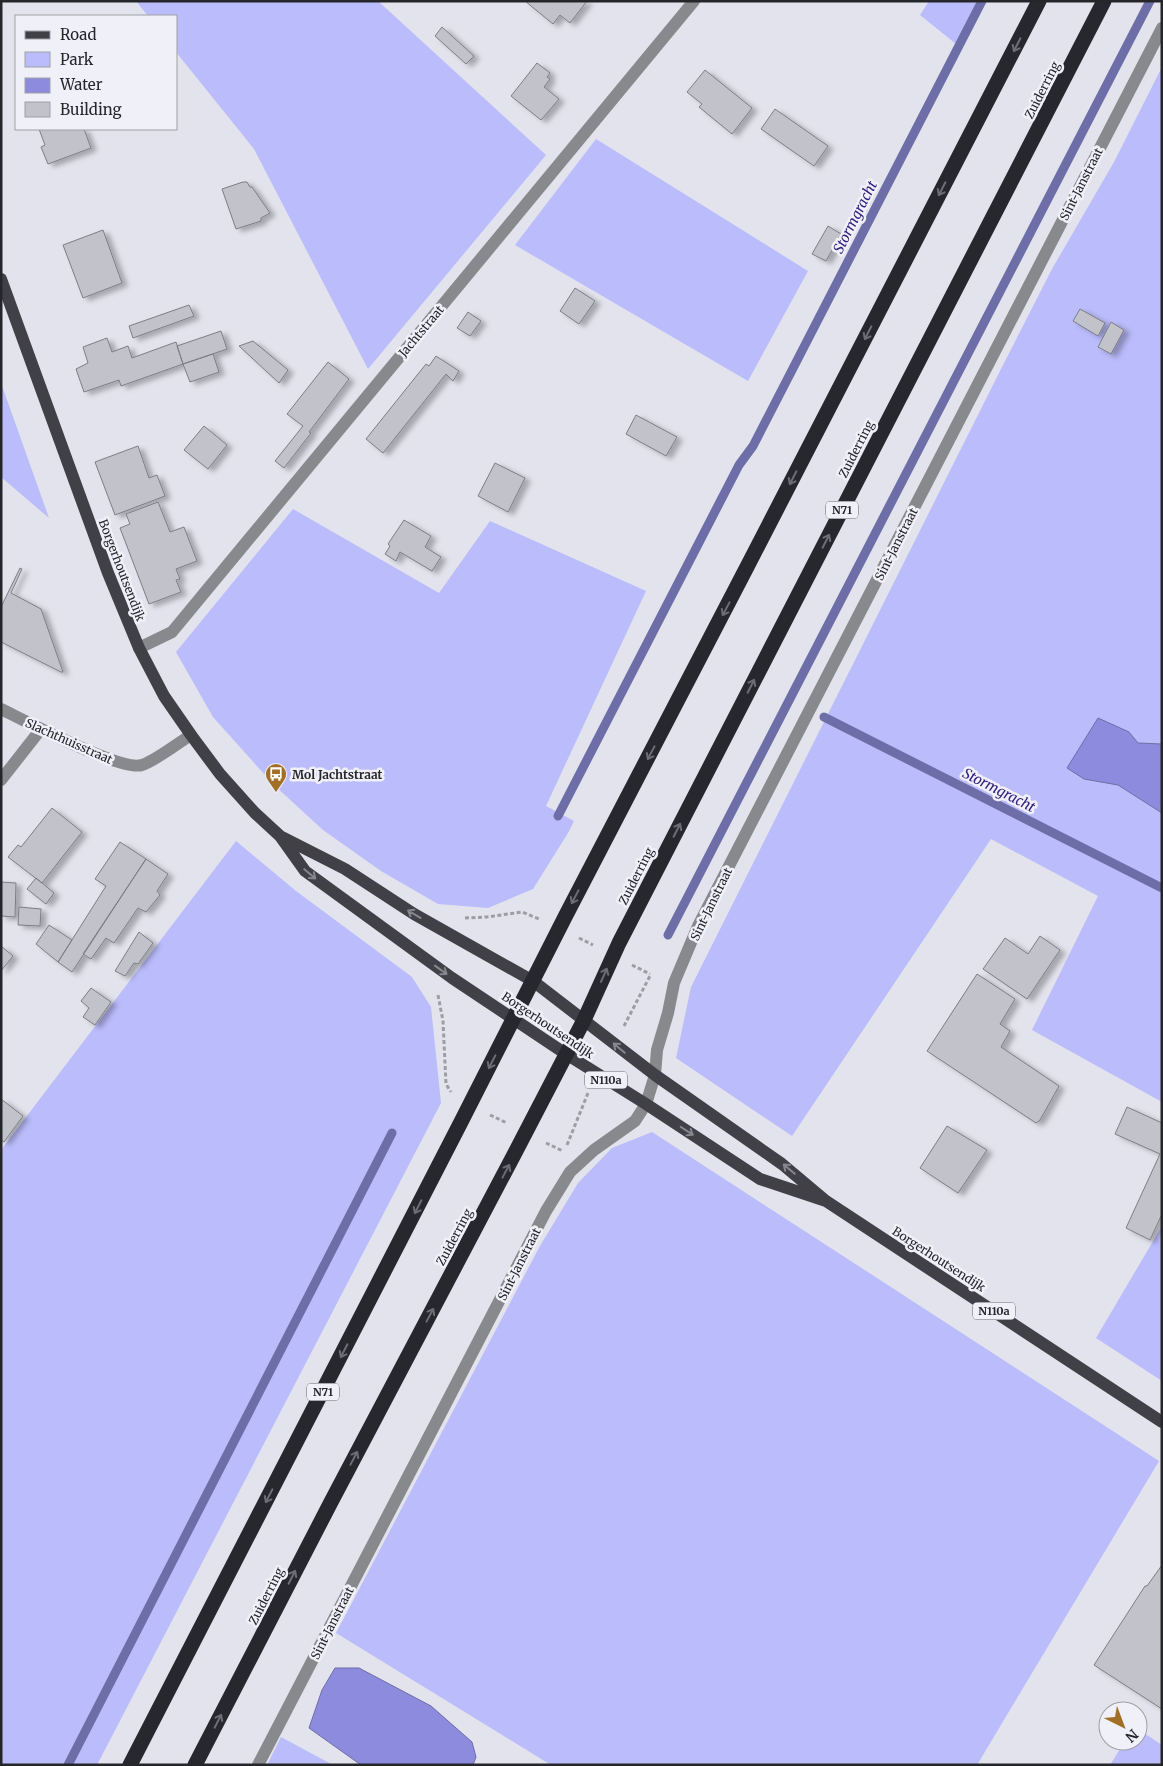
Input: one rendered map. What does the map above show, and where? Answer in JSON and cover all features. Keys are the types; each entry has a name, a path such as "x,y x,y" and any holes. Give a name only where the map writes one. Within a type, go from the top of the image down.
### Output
{"highway":[{"name":"N71","path":"130,1765 470,1105 559,928 1039,1"},
{"name":"Zuiderring","path":"195,1765 584,1020 613,955 1104,1"}],"main road":[{"name":"Borgerhoutsendijk","path":"1,279 108,573 139,648 164,696 220,774 249,807 280,836 305,871 452,978 760,1179 826,1201"},
{"name":"Borgerhoutsendijk","path":"280,836 345,868 414,914 533,981 654,1075 782,1164 826,1201 1162,1422"}],"street":[{"name":"Jachtstraat","path":"139,648 172,632 694,1"},
{"name":"Sint-Janstraat","path":"258,1765 546,1212 570,1172 594,1150 635,1121 646,1104 674,983 698,926 1162,28"},
{"name":"Slachthuisstraat","path":"1,709 41,729 124,765 141,766 191,735"},
{"path":"1,780 41,729"}],"path":[{"path":"462,918 522,912 559,928 650,974"},
{"path":"437,990 443,1021 446,1084 451,1094 566,1153"}],"green space":[{"path":"136,1 378,1 546,155 368,369 254,149 178,54 178,15 147,15"},
{"path":"929,1 986,1 961,48 920,15"},
{"path":"1162,67 1162,744 1138,743 1129,732 1084,779 1118,785 1162,813 1162,1102 1032,1030 1098,896 991,839 792,1136 676,1058 691,987 1052,269 1114,162"},
{"path":"596,139 808,271 748,381 515,245"},
{"path":"1,383 49,518 1,477"},
{"path":"293,509 439,593 490,521 646,591 546,806 574,821 533,889 488,908 438,904 381,871 323,830 274,785 213,717 176,652"},
{"path":"236,841 296,891 412,977 431,1007 441,1103 97,1765 1,1765 1,1150"},
{"path":"652,1132 1159,1461 977,1765 551,1765 336,1633 540,1246 578,1183 612,1148"},
{"path":"1162,1226 1162,1381 1096,1338"},
{"path":"1148,1736 1162,1745 1162,1765 1110,1765 1119,1751 1148,1751"},
{"path":"281,1737 333,1765 267,1765"}],"water":[{"path":"1098,718 1129,732 1138,743 1162,744 1162,813 1118,785 1084,779 1067,768"},
{"path":"335,1668 359,1668 431,1706 472,1742 476,1757 473,1765 361,1765 309,1728 322,1690"}],"building":[{"path":"525,1 587,1 570,23 560,15 553,24"},
{"path":"442,27 474,56 466,64 435,36"},
{"path":"537,63 550,73 547,77 550,79 544,87 559,99 541,120 511,96"},
{"path":"705,70 752,108 732,134 699,107 702,104 687,92"},
{"path":"775,109 828,146 814,166 761,129"},
{"path":"39,130 84,130 91,148 48,164 41,147 45,145"},
{"path":"247,182 252,187 270,213 261,218 261,221 236,229 222,189"},
{"path":"828,226 841,234 826,261 812,254"},
{"path":"103,230 122,283 83,298 63,245"},
{"path":"575,288 595,301 579,324 560,311"},
{"path":"189,305 194,316 133,338 129,326"},
{"path":"1080,309 1105,323 1098,336 1073,321"},
{"path":"468,312 481,321 470,336 457,328"},
{"path":"1111,322 1124,330 1111,354 1098,347"},
{"path":"221,331 227,349 183,364 177,346"},
{"path":"107,338 112,352 128,346 132,358 176,342 183,364 121,386 119,380 84,392 76,369 88,363 83,347"},
{"path":"253,341 288,370 279,383 239,346"},
{"path":"213,354 219,372 190,382 183,364"},
{"path":"436,356 459,371 453,381 446,374 383,453 366,439 426,364 429,366"},
{"path":"328,362 349,379 284,468 275,461 303,426 287,414"},
{"path":"636,415 677,437 666,456 626,434"},
{"path":"204,426 227,445 208,469 184,450"},
{"path":"138,446 149,478 157,475 165,496 115,515 95,462"},
{"path":"495,463 525,478 508,512 478,496"},
{"path":"158,502 170,532 184,527 197,561 176,569 180,579 176,580 181,592 149,604 120,528 130,524 126,514"},
{"path":"404,520 431,536 425,547 441,557 432,571 400,552 396,561 385,554 390,546 388,544"},
{"path":"20,568 22,569 11,593 41,609 63,672 1,642 1,607"},
{"path":"52,808 82,832 42,883 8,857 18,845 21,847"},
{"path":"120,842 146,859 72,972 58,962 106,886 95,879"},
{"path":"146,859 168,874 157,891 160,895 146,912 138,908 114,943 106,938 91,959 83,954"},
{"path":"36,878 54,893 46,904 27,889"},
{"path":"1,882 16,883 15,917 1,916"},
{"path":"19,907 41,909 40,926 18,925"},
{"path":"49,925 72,940 58,962 36,944"},
{"path":"139,932 153,943 138,964 134,963 125,976 115,971"},
{"path":"1040,936 1060,950 1027,999 983,969 1005,938 1028,954"},
{"path":"1,946 13,956 1,971"},
{"path":"977,974 1015,999 1000,1024 1010,1031 1001,1047 1059,1086 1040,1120 1036,1123 927,1051"},
{"path":"91,988 111,1002 95,1025 83,1017 89,1008 81,1001"},
{"path":"1,1099 23,1116 4,1142 1,1140"},
{"path":"1127,1107 1162,1123 1162,1214 1150,1240 1126,1228 1160,1154 1115,1134"},
{"path":"947,1126 987,1150 958,1193 920,1168"},
{"path":"1162,1565 1162,1709 1094,1665 1145,1586 1147,1586"}],"waterway":[{"name":"Stormgracht","path":"558,816 739,465 753,446 982,1"},
{"path":"668,935 1150,1"},
{"name":"Stormgracht","path":"824,717 1162,888"},
{"path":"68,1765 392,1133"}],"place":[{"name":"Mol Jachtstraat","path":"276,793"}]}
